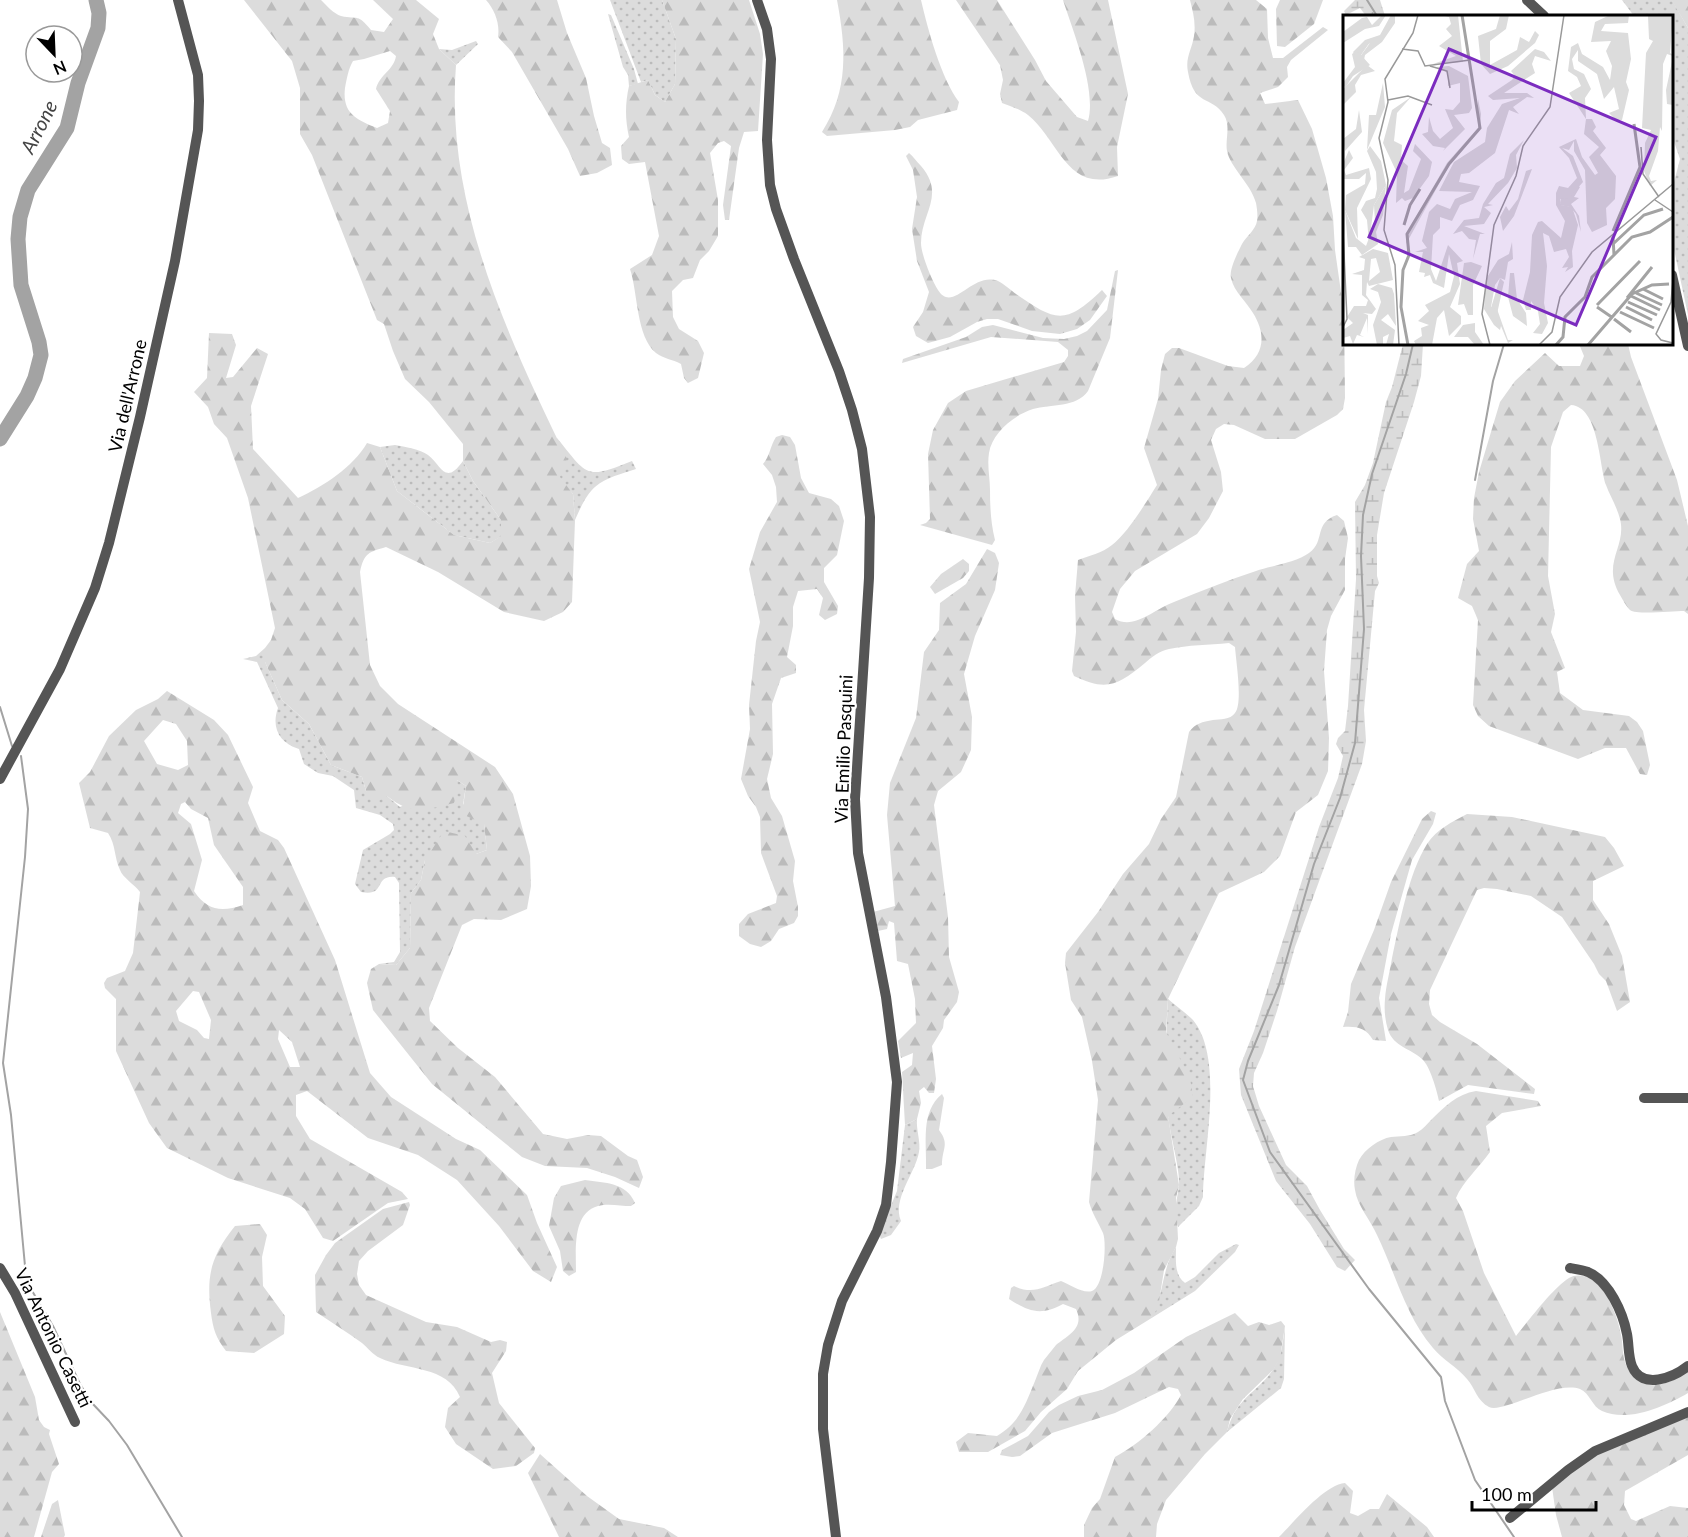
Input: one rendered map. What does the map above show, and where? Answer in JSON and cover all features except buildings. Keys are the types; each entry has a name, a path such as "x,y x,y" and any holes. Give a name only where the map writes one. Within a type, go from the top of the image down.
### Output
{"street":[{"name":"Via dell'Arrone","path":"0,779 66,656 104,561 128,470 175,261 197,143 200,101 195,60 178,0"},
{"name":"Via Emilio Pasquini","path":"757,0 771,50 772,69 767,140 770,185 794,259 839,370 852,410 862,449 870,517 869,578 855,799 858,853 886,997 897,1082 885,1206 877,1231 842,1301 828,1345 823,1374 822,1429 836,1537"},
{"path":"1527,0 1543,15"},
{"path":"1673,283 1688,346"},
{"path":"1644,1098 1688,1098"},
{"name":"Via Antonio Casetti","path":"0,1268 15,1293 75,1422"},
{"path":"1570,1268 1589,1273 1607,1288 1625,1326 1632,1367 1640,1376 1650,1380 1666,1378 1688,1366"},
{"path":"1510,1518 1595,1451 1688,1412"}],"green space":[{"path":"244,0 321,0 338,15 358,18 371,30 384,32 393,19 373,0 416,0 439,19 433,34 439,49 456,65 455,117 460,168 485,269 523,366 567,459 560,477 573,494 575,520 572,602 563,612 544,621 504,612 438,572 386,547 371,552 363,561 360,572 370,665 380,686 398,704 495,767 513,794 530,856 531,886 527,909 501,920 474,919 462,925 429,1008 430,1021 458,1048 495,1077 543,1134 567,1139 588,1135 601,1136 637,1160 643,1177 639,1188 587,1168 545,1166 522,1157 432,1084 373,1010 367,983 371,969 379,964 396,965 410,948 411,893 421,880 425,860 444,831 465,836 476,854 487,850 484,824 462,814 466,786 457,780 454,803 419,810 404,807 387,796 376,802 366,791 362,777 331,765 309,724 282,700 265,662 265,648 275,628 248,498 227,438 214,424 208,407 194,392 207,378 209,333 232,334 236,345 226,378 233,377 257,348 268,354 251,406 253,449 298,498 318,488 346,468 367,443 380,447 397,491 454,535 490,543 501,536 501,520 473,481 463,461 463,444 429,402 405,379 384,324 377,320 312,155 300,134 300,88 292,61","holes":["390,51 396,56 376,89 390,111 388,123 377,128 363,122 348,110 345,97 348,74 353,61"]},
{"path":"486,0 557,0 567,33 586,78 602,143 610,148 612,165 597,173 580,176 568,149 512,52 498,37 496,17"},
{"path":"610,0 662,0 676,39 675,84 665,102 655,95 648,80 641,82"},
{"path":"662,0 749,0 760,34 763,54 758,131 744,132 739,148 729,220 725,220 723,205 731,146 724,141 718,143 710,153 718,200 718,236 700,260 693,278 683,280 672,291 673,317 679,329 698,341 704,353 698,378 688,383 684,378 681,364 656,353 649,346 641,326 630,269 652,255 659,236 645,162 629,164 622,159 621,146 629,137 626,112 629,86 648,80 655,95 665,102 675,84 676,39"},
{"path":"837,0 921,0 941,67 959,102 957,110 918,120 910,127 895,130 827,136 822,132 837,100 843,68 842,35"},
{"path":"956,0 997,0 1046,81 1077,117 1088,121 1090,108 1087,77 1063,0 1108,0 1128,94 1117,147 1118,176 1101,180 1087,178 1075,171 1028,115 1002,103 1000,94 1003,80 1000,65"},
{"path":"1190,0 1256,0 1267,9 1268,38 1273,58 1283,58 1323,27 1328,30 1291,60 1287,67 1288,77 1278,87 1260,93 1265,104 1298,100 1312,129 1326,178 1333,216 1343,306 1345,398 1343,409 1337,415 1295,439 1265,439 1234,425 1224,424 1216,429 1211,440 1221,472 1223,491 1209,518 1197,534 1135,571 1120,589 1112,612 1115,619 1130,622 1215,586 1298,559 1314,548 1322,527 1330,518 1337,515 1344,521 1348,538 1345,590 1331,616 1327,630 1324,671 1329,738 1328,771 1318,795 1296,812 1280,856 1264,872 1219,893 1168,999 1166,1032 1190,1078 1193,1097 1168,1116 1179,1185 1176,1198 1178,1239 1164,1270 1158,1308 1150,1319 1116,1340 1078,1371 1067,1389 1041,1412 1025,1431 988,1452 959,1452 956,1442 968,1433 997,1436 1011,1425 1025,1405 1044,1360 1056,1345 1077,1326 1076,1309 1063,1304 1048,1310 1035,1311 1009,1299 1011,1288 1014,1286 1032,1290 1061,1281 1088,1292 1096,1288 1102,1274 1104,1238 1089,1202 1098,1100 1082,1017 1071,1000 1065,963 1066,953 1098,912 1123,874 1149,844 1161,819 1176,797 1189,732 1202,722 1230,717 1235,713 1239,701 1235,647 1229,643 1165,650 1153,656 1127,677 1112,684 1095,684 1085,681 1074,676 1072,671 1076,632 1075,596 1078,560 1104,550 1118,540 1157,485 1144,448 1158,399 1165,354 1172,348 1179,348 1228,366 1244,368 1260,350 1260,328 1231,278 1234,261 1242,244 1256,224 1256,203 1250,189 1229,157 1227,124 1224,115 1214,105 1199,96 1191,83 1187,62 1194,36"},
{"path":"1280,0 1323,0 1314,24 1285,47 1277,46 1276,9"},
{"path":"1355,0 1380,0 1385,15 1365,15 1360,8 1346,15 1344,11"},
{"path":"1622,0 1672,0 1688,28 1688,315 1673,245 1673,186 1680,159 1673,139 1673,15 1633,15"},
{"path":"1688,0 1688,28 1672,1"},
{"path":"608,14 611,15 638,84 629,86 628,75 623,67"},
{"path":"476,41 478,44 456,65 439,49 452,50"},
{"path":"909,153 928,176 932,186 932,195 922,232 921,248 933,280 944,296 957,295 980,282 998,281 1041,310 1060,316 1078,310 1102,290 1107,296 1090,320 1077,329 1060,334 1032,331 998,319 987,319 950,337 928,343 916,336 913,327 923,312 929,292 917,261 912,229 917,197 913,170 906,156"},
{"path":"1118,270 1110,338 1088,391 1070,403 1026,412 1012,420 994,439 989,453 988,467 995,540 992,545 920,525 930,519 928,454 933,430 948,403 966,391 1064,362 1068,356 1068,350 1058,342 991,337 902,363 903,359 966,337 982,327 993,325 1043,338 1064,339 1077,336 1087,331 1107,310 1115,271"},
{"path":"1403,345 1423,345 1421,376 1384,493 1377,535 1379,583 1375,591 1364,710 1366,741 1362,764 1295,947 1277,1011 1254,1073 1253,1086 1259,1106 1286,1165 1307,1186 1344,1249 1355,1260 1345,1271 1337,1267 1310,1224 1276,1181 1241,1095 1239,1069 1254,1031 1319,827 1338,778 1343,756 1336,744 1345,731 1348,706 1356,579 1355,502 1365,485 1373,463 1386,402"},
{"path":"1579,345 1628,345 1677,480 1688,526 1688,614 1684,611 1647,613 1630,610 1615,583 1613,564 1620,538 1620,519 1606,485 1593,426 1580,408 1571,405 1563,412 1551,447 1548,576 1555,614 1551,632 1565,668 1557,672 1560,693 1583,710 1629,716 1637,722 1643,731 1650,765 1647,775 1640,774 1626,748 1605,748 1578,759 1489,726 1478,716 1473,705 1478,620 1472,606 1458,598 1467,564 1479,551 1473,519 1474,498 1479,472 1500,402 1515,381 1545,353 1559,366 1580,366 1584,356"},
{"path":"782,435 790,437 795,445 801,478 809,493 831,499 839,506 844,521 837,555 824,568 824,582 838,606 837,614 825,620 819,615 823,598 817,589 798,591 793,607 793,626 787,657 796,665 796,673 781,678 772,704 773,754 767,779 771,798 782,816 795,861 793,881 798,916 794,923 779,929 771,941 761,947 750,944 739,936 739,924 748,914 776,903 777,896 761,853 760,817 741,779 750,729 749,705 760,622 749,569 760,532 777,502 772,475 763,464 776,437"},
{"path":"557,438 575,460 588,471 605,471 632,461 636,469 597,485 586,498 575,520 573,494 559,477"},
{"path":"395,445 425,453 444,472 448,473 463,461 473,481 501,520 502,536 490,543 454,535 397,491 380,447"},
{"path":"987,549 995,553 999,563 995,590 975,636 964,674 972,717 971,750 961,772 938,791 934,805 948,917 949,957 959,992 957,1002 944,1020 943,1028 932,1046 936,1079 934,1093 929,1093 924,1087 919,1091 921,1103 917,1119 905,1125 902,1072 912,1065 913,1053 901,1058 898,1041 916,1023 915,999 908,964 897,961 894,923 889,921 887,929 878,931 873,912 895,906 887,815 890,783 916,718 924,652 939,630 940,603 966,584"},
{"path":"963,559 969,564 969,571 963,578 935,594 930,587 941,574"},
{"path":"265,648 265,662 282,700 309,724 331,765 362,777 366,791 387,796 400,807 457,780 466,786 463,804 484,823 487,850 476,854 425,860 421,880 411,893 410,948 396,965 379,964 394,962 400,952 399,883 395,877 388,877 377,889 369,893 361,892 355,884 363,850 390,834 394,830 393,824 380,815 356,808 354,790 333,776 318,773 304,764 299,749 286,743 278,733 276,715 278,708 257,662 243,659 256,656"},
{"path":"167,691 214,720 228,735 253,787 248,803 260,831 278,840 284,848 335,960 370,1073 391,1097 456,1139 480,1150 527,1195 557,1267 551,1282 533,1271 499,1226 457,1180 418,1155 368,1138 307,1091 296,1095 296,1116 310,1139 402,1192 408,1199 388,1203 333,1241 323,1238 305,1209 290,1198 228,1178 167,1148 149,1123 116,1051 116,999 105,988 104,983 107,978 125,971 133,953 140,892 121,873 108,833 90,828 79,783 90,772 109,736 136,710 158,699","holes":["163,720 176,724 187,741 188,765 178,770 157,764 144,741","185,802 191,809 208,818 214,845 243,887 243,905 228,909 216,908 204,903 194,891 202,860 191,824 178,813 181,804","193,991 199,992 211,1020 209,1039 179,1021 176,1011","279,1030 292,1042 300,1067 290,1067 278,1039"]},
{"path":"1431,811 1436,813 1433,824 1412,860 1391,934 1379,998 1386,1041 1373,1040 1361,1029 1343,1027 1348,1012 1351,984 1391,882 1422,819"},
{"path":"1467,814 1512,817 1605,837 1624,866 1593,881 1593,900 1609,924 1622,956 1630,1002 1617,1011 1606,981 1599,974 1562,917 1531,896 1497,889 1477,890 1430,990 1429,1004 1432,1015 1477,1044 1535,1089 1534,1094 1468,1085 1439,1101 1425,1062 1398,1044 1388,1030 1385,1019 1386,994 1405,899 1420,856 1435,834"},
{"path":"1168,999 1193,1020 1203,1037 1210,1081 1203,1197 1199,1206 1178,1227 1176,1210 1179,1178 1169,1124 1166,1087"},
{"path":"1476,1091 1538,1101 1541,1106 1502,1113 1486,1126 1490,1152 1456,1198 1463,1211 1484,1273 1516,1336 1562,1283 1574,1276 1586,1277 1602,1289 1611,1304 1620,1328 1623,1355 1630,1373 1644,1384 1653,1385 1671,1381 1688,1370 1688,1393 1658,1408 1623,1415 1602,1411 1583,1391 1569,1387 1506,1406 1489,1407 1476,1394 1463,1375 1437,1352 1424,1336 1408,1308 1383,1249 1358,1201 1354,1186 1355,1171 1359,1160 1373,1145 1386,1138 1415,1134 1451,1102"},
{"path":"942,1094 944,1098 939,1130 945,1143 942,1165 926,1169 926,1128 930,1110"},
{"path":"917,1119 919,1152 899,1204 901,1221 891,1235 881,1239 879,1234 897,1191 905,1125"},
{"path":"585,1180 620,1187 631,1196 635,1203 631,1206 598,1206 584,1216 577,1233 576,1272 569,1276 563,1271 560,1251 549,1226 554,1198 561,1186"},
{"path":"409,1202 403,1225 368,1251 359,1261 357,1274 359,1285 366,1295 426,1322 457,1327 491,1342 500,1340 507,1342 506,1351 492,1373 499,1403 535,1448 534,1453 516,1466 493,1469 456,1444 445,1427 448,1408 460,1397 446,1379 425,1370 377,1357 362,1343 316,1312 315,1275 335,1243 383,1209"},
{"path":"260,1224 267,1235 262,1257 263,1286 285,1316 284,1334 254,1353 226,1351 217,1337 212,1319 209,1288 212,1266 220,1247 235,1226"},
{"path":"1236,1244 1239,1245 1235,1252 1195,1291 1150,1319 1158,1302 1167,1266 1176,1247 1177,1272 1185,1283 1195,1277 1219,1253"},
{"path":"0,1312 35,1397 39,1420 44,1427 50,1430 49,1434 59,1464 52,1472 34,1537 0,1537"},
{"path":"1235,1313 1248,1326 1259,1322 1269,1325 1281,1321 1285,1326 1280,1358 1274,1369 1243,1399 1230,1419 1227,1432 1166,1500 1157,1524 1156,1537 1084,1537 1084,1525 1092,1508 1100,1499 1115,1457 1143,1438 1161,1422 1181,1395 1178,1389 1169,1387 1115,1413 1052,1433 1020,1456 1000,1455 1002,1450 1028,1436 1049,1412 1059,1405 1078,1396 1102,1390 1134,1373 1186,1337"},
{"path":"1285,1327 1284,1379 1281,1388 1227,1432 1241,1403 1267,1377 1277,1363"},
{"path":"1688,1413 1688,1455 1625,1491 1624,1505 1631,1519 1636,1521 1670,1506 1688,1508 1688,1537 1562,1537 1552,1487 1586,1460"},
{"path":"540,1454 587,1496 619,1519 664,1528 678,1537 559,1537 528,1473"},
{"path":"1345,1483 1353,1491 1350,1513 1358,1516 1370,1509 1379,1509 1387,1494 1427,1527 1434,1537 1279,1537 1319,1497 1337,1485"},
{"path":"58,1500 65,1535 64,1537 41,1537 52,1504"}],"waterway":[{"name":"Arrone","path":"0,439 27,396 41,355 21,285 18,239 20,217 28,190 67,128 78,83 98,28 99,13 96,0"},
{"path":"1367,0 1376,15"},
{"path":"1413,345 1406,374 1372,474 1363,515 1361,556 1364,629 1355,743 1340,798 1314,864 1279,985 1248,1061 1243,1080 1270,1152 1369,1289 1441,1377 1445,1401 1475,1480 1514,1537"},
{"path":"1475,480 1493,381 1504,345"},
{"path":"0,707 12,746"},
{"path":"21,756 28,809 3,1063 11,1115 25,1266 23,1270 25,1279 53,1326 80,1384 91,1402 127,1445 182,1537"}]}
